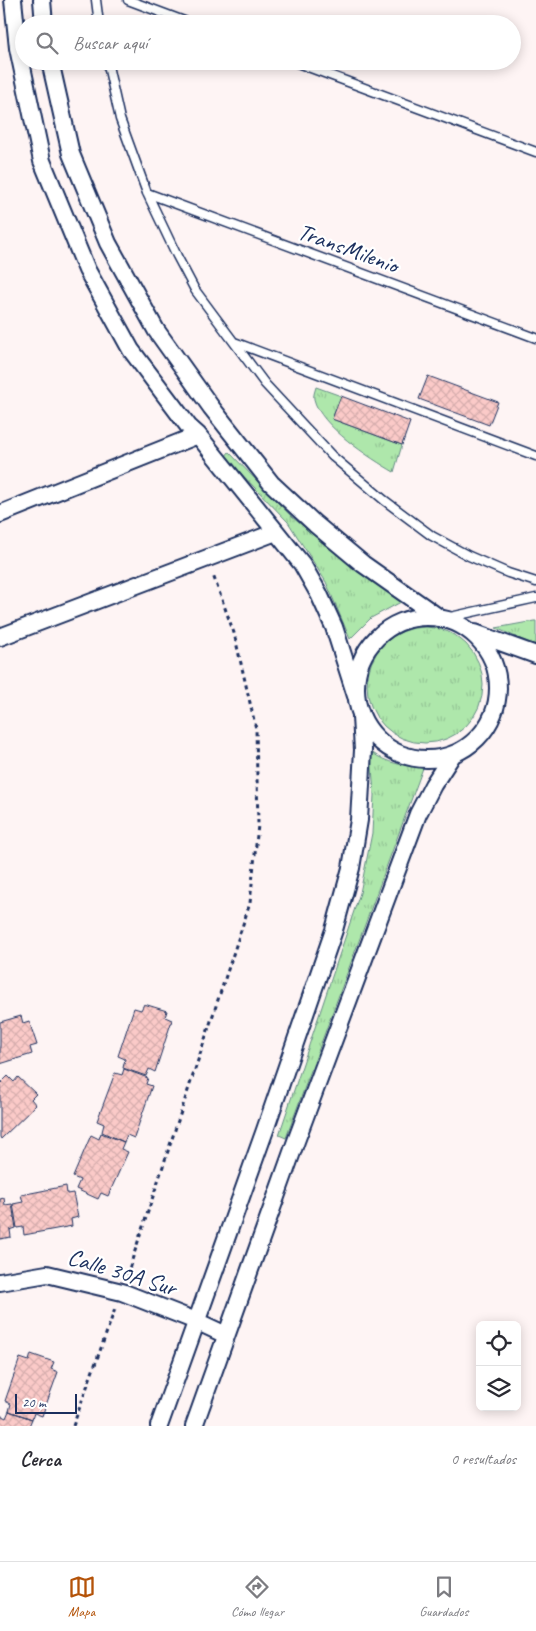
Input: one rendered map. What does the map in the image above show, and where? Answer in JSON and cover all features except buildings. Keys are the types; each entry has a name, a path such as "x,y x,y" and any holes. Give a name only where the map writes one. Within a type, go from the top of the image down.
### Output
{"street":[{"path":"13,0 15,19"},
{"path":"42,0 43,15"},
{"path":"23,70 42,161 87,270 131,350 189,427 198,435 302,564 319,594 334,627 361,716 363,750 359,820 351,868 334,930 159,1426"},
{"path":"52,70 71,154 108,244 156,330 211,407 272,482 315,524 363,564 441,618 469,631 536,655"},
{"path":"0,514 198,435"},
{"path":"0,637 276,532"},
{"path":"356,696 357,674 365,653 379,636 397,624 418,618 441,618"},
{"path":"361,716 373,735 390,749 410,757 432,759 453,754 475,741 488,724 496,705 498,684 494,664 484,645 469,631"},
{"path":"194,1426 418,814 433,785 453,754"},
{"name":"Calle 30A Sur","path":"0,1282 46,1274 122,1292 226,1335"}],"lane":[{"path":"96,0 98,15"},
{"path":"128,0 168,15"},
{"path":"109,70 120,119 147,193 177,256 195,290 265,384 332,456 384,500 432,536 485,563 536,582"},
{"path":"316,70 536,152"},
{"name":"TransMilenio","path":"147,193 536,338"},
{"path":"232,342 536,456"},
{"path":"441,618 536,598"}],"path":[{"path":"73,1426 122,1292 250,903 258,825 256,729 234,633 206,558"}],"green space":[{"path":"316,387 341,396 332,419 402,445 394,472 347,440 326,420 314,399"},
{"path":"229,452 292,517 401,602 371,618 350,639 326,582 288,522 225,457"},
{"path":"534,621 536,621 536,646 496,628"},
{"path":"425,627 447,631 466,644 479,663 483,685 479,707 466,726 447,739 425,743 403,739 384,726 371,707 367,685 371,663 384,644 403,631"},
{"path":"371,752 389,762 423,768 286,1138 279,1135 360,893 372,833 374,795"}]}
